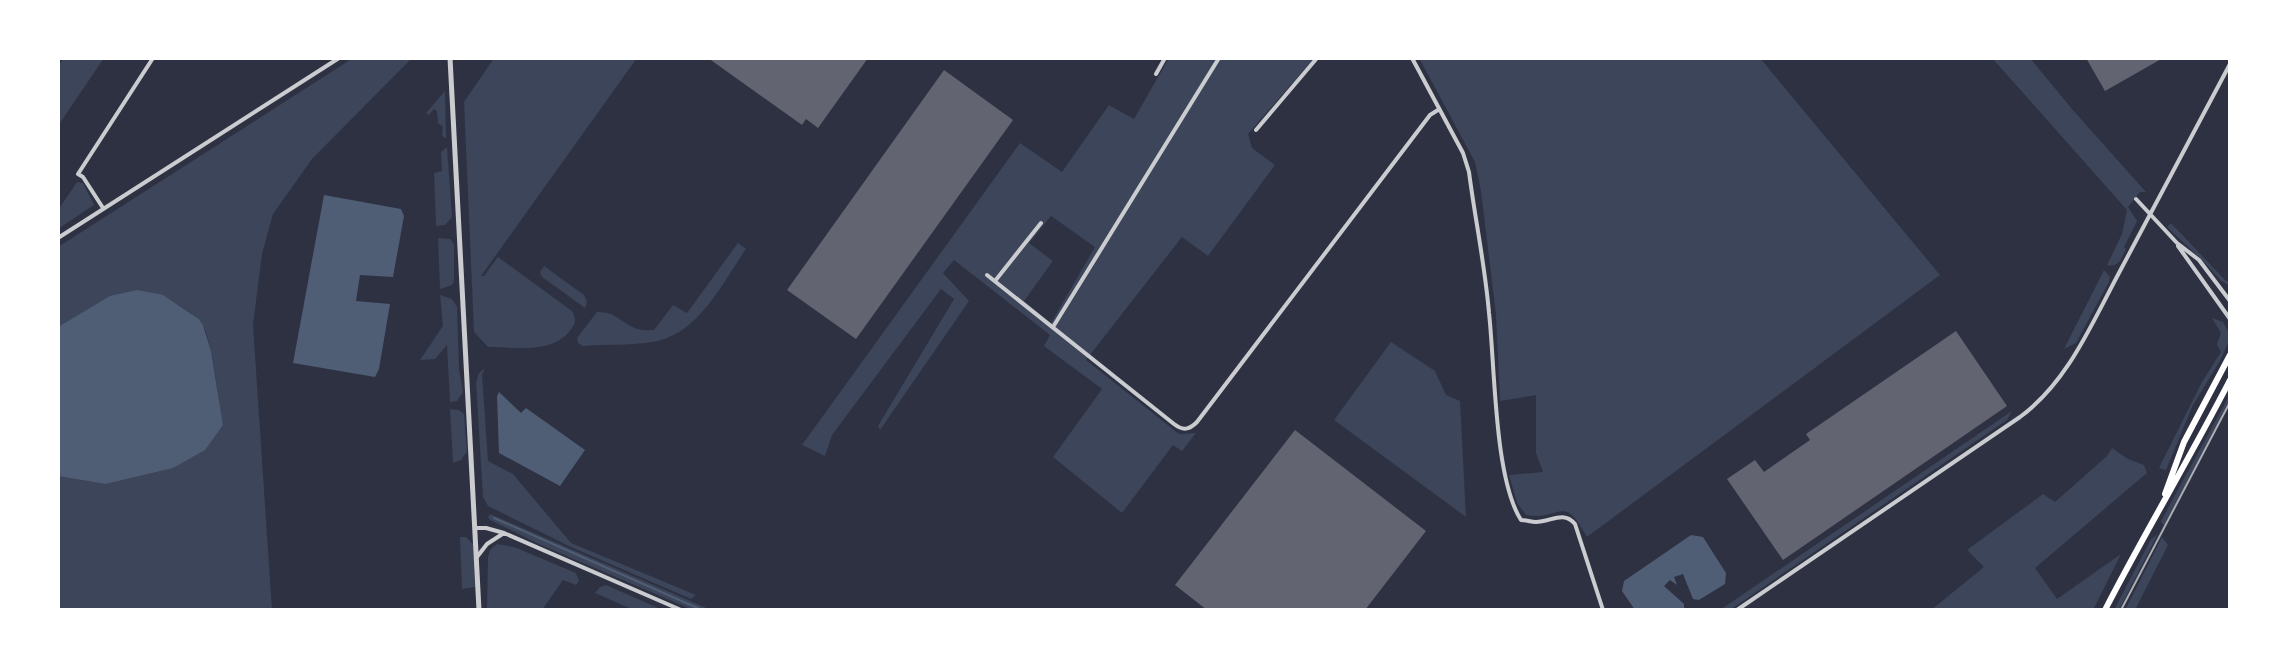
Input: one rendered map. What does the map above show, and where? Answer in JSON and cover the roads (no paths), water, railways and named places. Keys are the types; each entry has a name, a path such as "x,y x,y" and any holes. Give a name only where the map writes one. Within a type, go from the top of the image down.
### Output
{"main road":[{"path":"2105,610 2164,497 2184,442 2230,355"},
{"path":"2164,497 2177,482 2229,383"}],"street":[{"path":"103,208 78,174 153,58"},
{"path":"58,238 339,58"},
{"path":"450,58 479,610"},
{"path":"1156,74 1165,58"},
{"path":"1053,327 1219,58"},
{"path":"1256,130 1317,58"},
{"path":"1412,58 1463,153 1469,172 1489,312 1498,419 1513,507 1521,520 1536,522 1569,517 1575,524 1603,610"},
{"path":"1737,610 2027,412 2047,394 2068,365 2230,64"},
{"path":"987,275 1174,424 1189,429 1430,115 1438,110"},
{"path":"2136,199 2177,243 2199,260 2230,301"},
{"path":"995,281 1041,223"},
{"path":"2177,243 2230,319"},
{"path":"2221,288 2230,291"},
{"path":"476,528 504,533 681,610"},
{"path":"477,557 487,544 504,533"}],"waterway":[{"path":"494,518 702,610"}],"tram line":[{"path":"2121,610 2230,402"}]}
